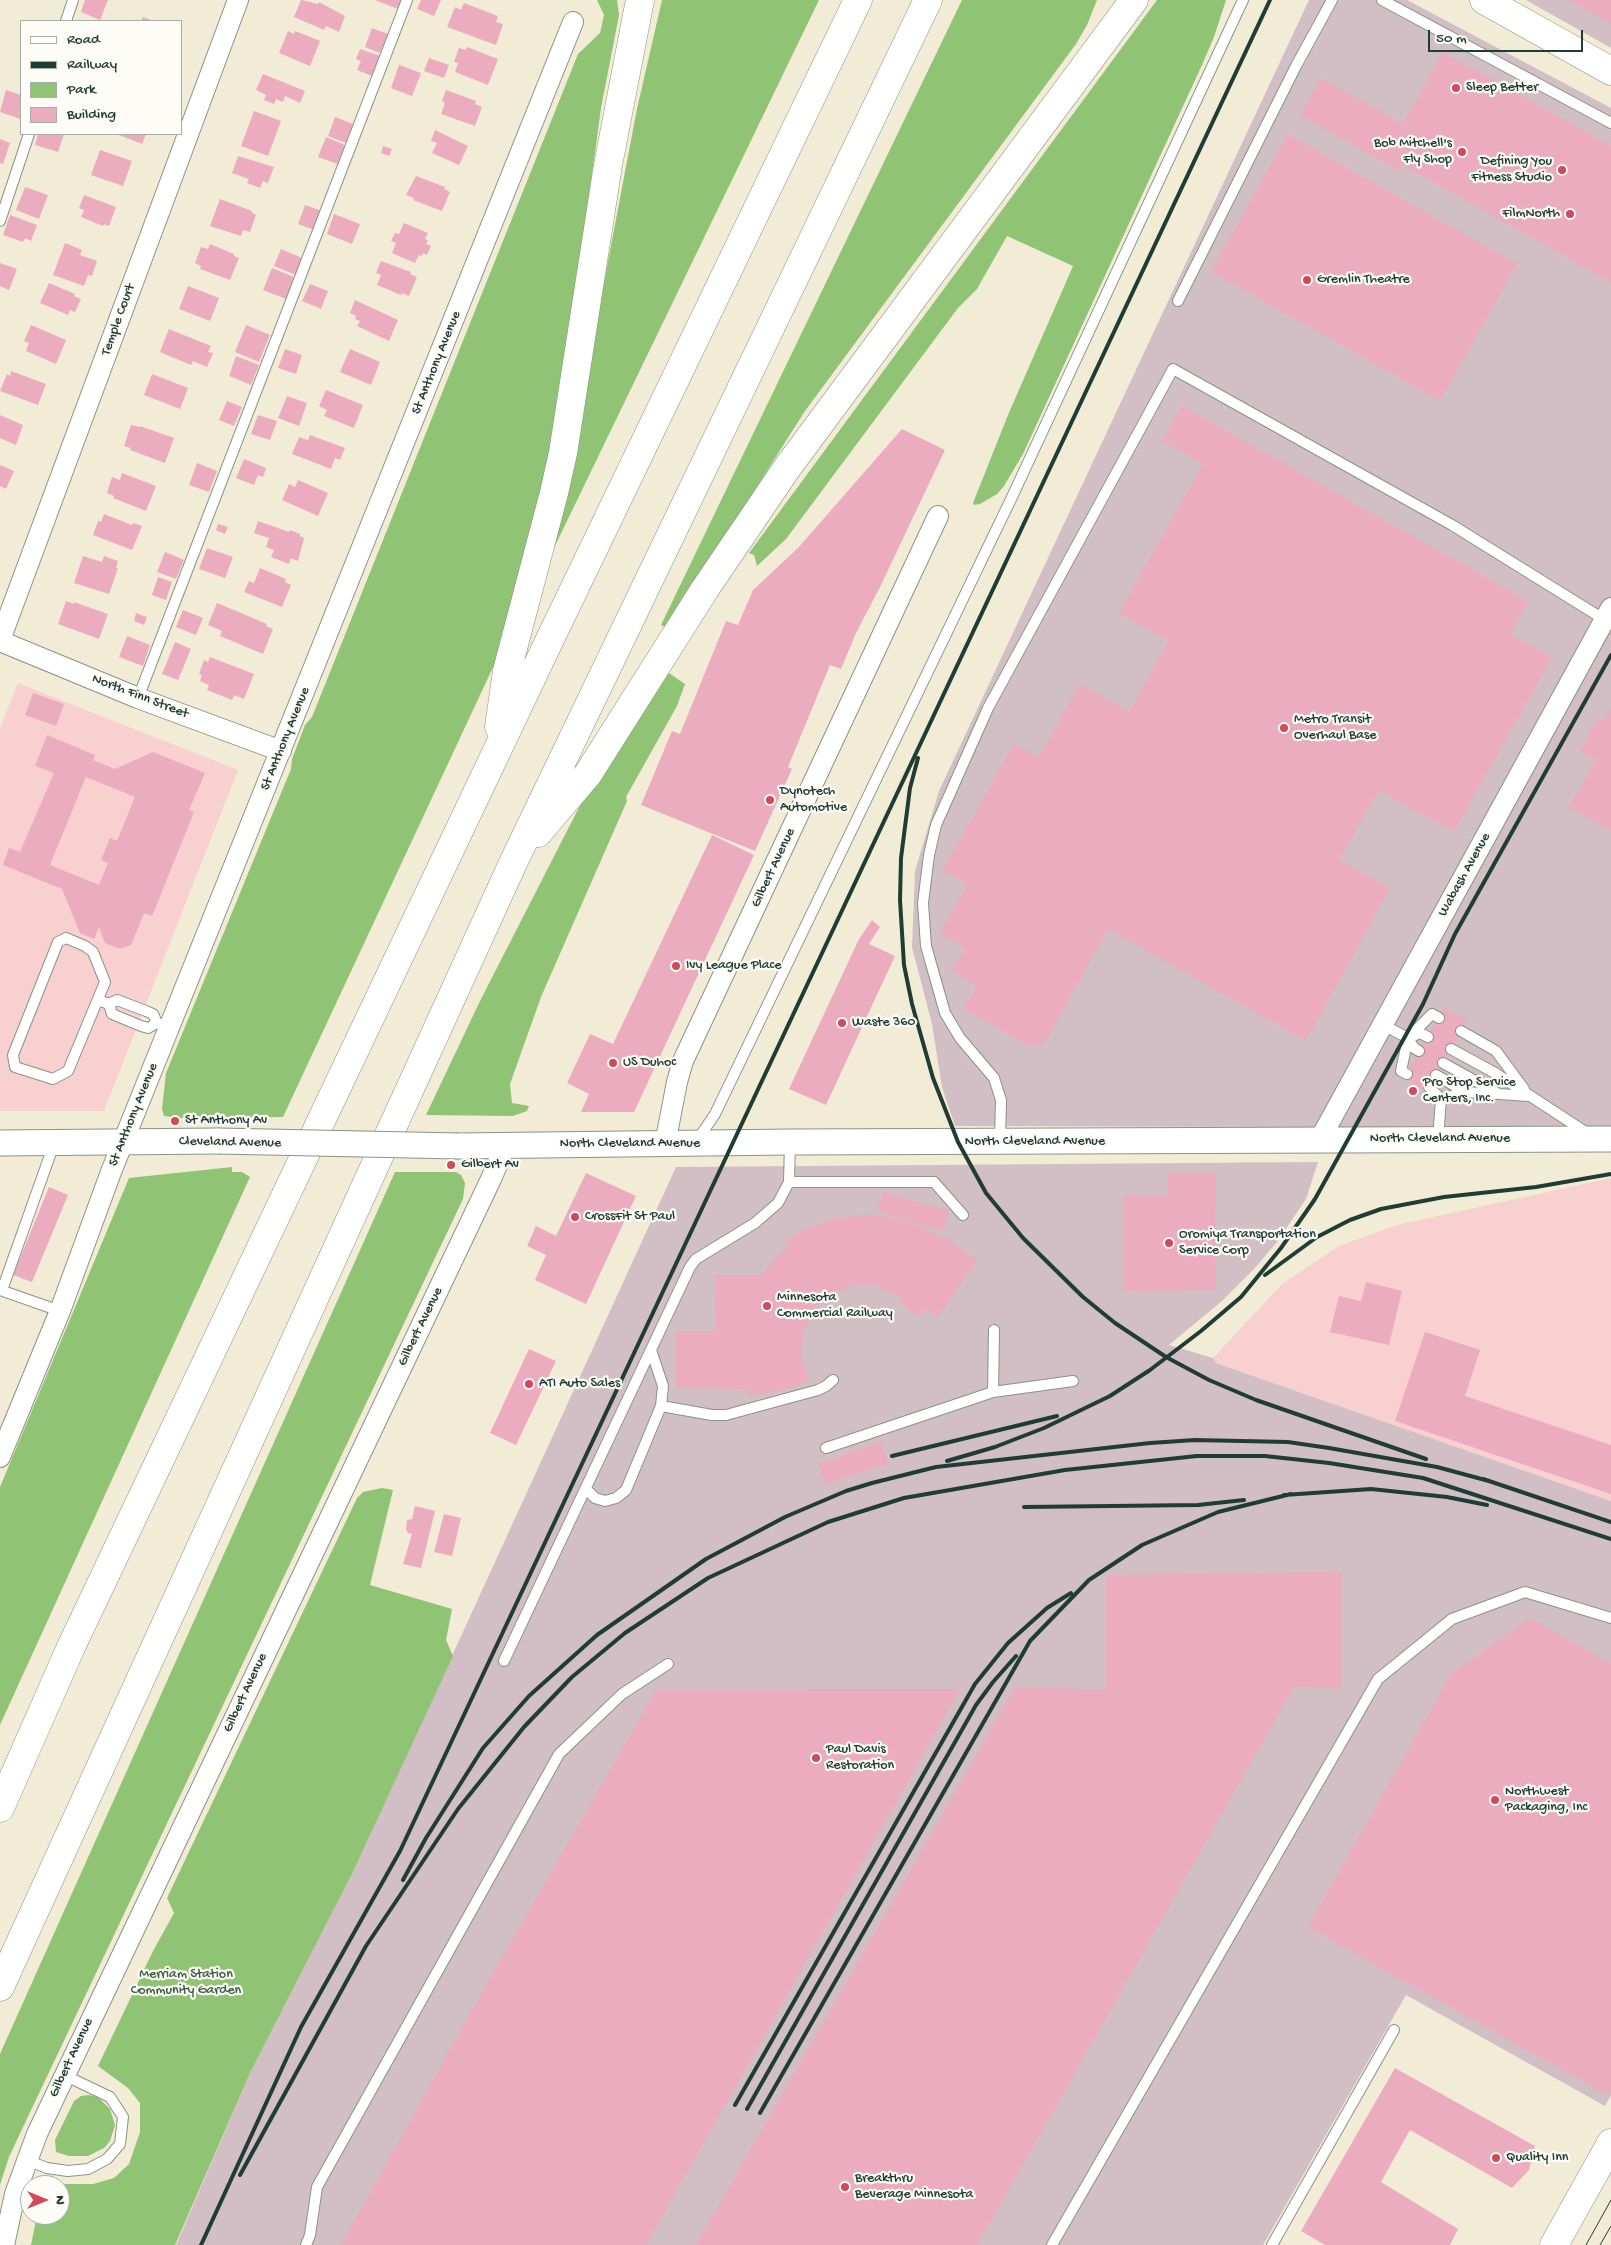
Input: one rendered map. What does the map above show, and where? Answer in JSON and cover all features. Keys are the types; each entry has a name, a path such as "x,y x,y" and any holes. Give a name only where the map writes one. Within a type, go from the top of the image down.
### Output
{"main road":[{"path":"0,1808 71,1647 495,756 858,0"},
{"path":"0,1987 513,863 928,0"},
{"path":"1108,32 1112,0"},
{"path":"513,863 588,774 705,589 787,468 1108,32 1134,0"},
{"path":"1484,0 1611,71"},
{"path":"495,756 507,671 548,518 562,453 635,7"},
{"path":"1554,2245 1611,2143"}],"street":[{"name":"Temple Court","path":"0,641 238,0"},
{"name":"St Anthony Avenue","path":"0,1457 60,1311 123,1143 164,1025 281,751 574,22"},
{"name":"Gilbert Avenue","path":"665,1144 683,1061 938,516"},
{"name":"Wabash Avenue","path":"1319,1141 1608,614"},
{"name":"North Finn Street","path":"0,641 138,698 281,751"},
{"name":"North Cleveland Avenue","path":"460,1146 790,1142 1604,1140"},
{"name":"Cleveland Avenue","path":"0,1144 218,1141 460,1146"},
{"name":"Gilbert Avenue","path":"4,2245 15,2194 26,2160 64,2075 491,1179 505,1146"}],"lane":[{"path":"66,20 73,0"},
{"path":"138,698 407,0"},
{"path":"696,1144 715,1114 1012,498 1243,0"},
{"path":"1178,301 1282,93 1332,0"},
{"path":"1382,0 1611,123"},
{"path":"0,221 29,135"},
{"path":"1000,1142 1000,1100 994,1078 960,1038 945,1013 926,946 922,903 929,855 936,825 988,708 1173,369 1452,524 1608,614"},
{"path":"66,938 85,946 93,952 105,982 98,1000 68,1071 53,1079 14,1067 13,1055 58,942 66,938"},
{"path":"98,1000 109,1004 117,1000 153,1014 164,1025"},
{"path":"109,1004 112,1014 141,1026 148,1028 164,1025"},
{"path":"1407,1074 1401,1071 1408,1038 1432,1014 1438,1018"},
{"path":"1383,1025 1408,1038 1414,1048 1419,1051"},
{"path":"1461,1031 1496,1051 1529,1096"},
{"path":"1408,1038 1420,1033 1428,1036"},
{"path":"1408,1038 1408,1060 1413,1062"},
{"path":"1450,1049 1495,1073 1529,1096 1604,1140"},
{"path":"1443,1063 1499,1094"},
{"path":"1436,1075 1465,1092"},
{"path":"1429,1087 1441,1099 1438,1140"},
{"path":"1441,1099 1465,1092 1529,1096"},
{"path":"504,1661 690,1267 696,1259 755,1223 778,1203 789,1182 790,1142"},
{"path":"54,1143 1,1290 60,1311"},
{"path":"789,1182 934,1182 963,1215"},
{"path":"993,1392 994,1330"},
{"path":"586,1488 595,1498 605,1501 616,1498 626,1490 662,1406 663,1386 651,1350"},
{"path":"662,1406 712,1415 726,1415 818,1390 833,1380"},
{"path":"826,1448 993,1392 1073,1381"},
{"path":"1052,2245 1378,1679 1452,1619 1526,1592 1611,1618"},
{"path":"306,2245 310,2236 317,2187 559,1754 622,1694 668,1664"},
{"path":"1272,2245 1394,2030"},
{"path":"26,2160 46,2168 68,2171 88,2169 107,2159 120,2144 123,2117 110,2097 64,2075"}],"shaded area":[{"path":"1309,0 1407,0 1611,108 1611,1128 955,1126 942,1087 932,1024 912,947 915,871 939,791"},
{"path":"1526,0 1611,0 1611,48"},
{"path":"18,683 238,770 104,1111 0,1111 0,728"},
{"path":"1318,1162 1306,1199 1277,1242 1254,1269 1222,1301 1169,1345 1213,1358 1216,1363 1611,1501 1611,2095 1605,2106 1406,1995 1263,2245 176,2245 251,2071 352,1874 676,1167"},
{"path":"1611,1178 1611,1501 1216,1363 1213,1358 1282,1284 1339,1246 1397,1225"}],"green space":[{"path":"597,0 617,0 619,15 601,108 554,455 502,648 283,1117 179,1118 164,1116 162,1109 166,1073 291,769 292,759 305,725 312,717 578,54 600,33 604,15"},
{"path":"662,0 819,0 553,550 548,550 585,382 637,109"},
{"path":"962,0 1097,0 1087,25 1076,44 805,411 667,628 661,625"},
{"path":"1157,0 1226,0 1214,37 1202,65 1023,454 1004,486 997,494 980,504 974,505 973,503 1008,415 1073,266 1007,236 977,289 958,308 786,539 757,566 754,555 749,553"},
{"path":"663,669 685,684 677,706 626,797 627,801 541,997 510,1084 512,1103 529,1106 527,1111 513,1116 426,1115 480,1001 592,782"},
{"path":"232,1167 232,1172 242,1172 250,1177 0,1725 0,1487 129,1178"},
{"path":"395,1172 456,1172 461,1175 465,1183 463,1199 24,2125 9,2157 0,2185 0,2054"},
{"name":"Merriam Station Community Garden","path":"382,1488 393,1490 370,1585 452,1609 446,1640 453,1656 352,1874 251,2071 175,2245 31,2245 35,2225 70,2225 70,2184 93,2184 114,2178 129,2164 140,2132 140,2103 128,2088 98,2066 153,1951 174,1913 167,1898 357,1498 363,1492"},
{"path":"81,2096 98,2097 110,2109 115,2125 110,2141 104,2148 88,2156 69,2156 56,2152 55,2140 74,2101"}],"building":[{"path":"85,0 108,0 100,20 81,12"},
{"path":"301,0 318,4 319,2 345,16 339,32 326,26 324,30 294,17"},
{"path":"375,0 402,0 398,9"},
{"path":"421,0 441,0 434,16 417,9"},
{"path":"1569,0 1611,0 1611,24"},
{"path":"464,3 498,16 496,22 503,24 496,45 447,27 455,7 461,10"},
{"path":"372,28 388,34 380,53 365,47"},
{"path":"288,31 294,34 295,31 320,41 310,66 279,53"},
{"path":"467,47 498,59 488,85 455,72 458,63 454,62 459,48 466,50"},
{"path":"360,49 380,56 372,76 357,70 361,61 356,59"},
{"path":"1443,52 1611,146 1611,282 1402,165 1399,171 1300,115 1321,78 1403,124"},
{"path":"429,58 449,65 444,78 424,71"},
{"path":"399,65 421,73 412,96 391,88"},
{"path":"263,74 305,91 300,103 285,96 283,102 276,99 274,104 264,100 266,95 256,90"},
{"path":"6,90 20,95 20,119 0,112"},
{"path":"446,90 476,101 475,104 482,107 475,126 441,114 445,103 442,101"},
{"path":"254,111 281,121 268,156 241,146"},
{"path":"335,117 353,124 346,143 328,136"},
{"path":"435,130 468,146 459,165 432,153 437,143 431,141"},
{"path":"1288,134 1517,264 1440,401 1211,271"},
{"path":"38,135 64,135 58,152 35,145"},
{"path":"119,135 146,135 142,144"},
{"path":"326,137 345,145 338,164 318,157"},
{"path":"0,139 10,143 3,164 0,163"},
{"path":"383,146 392,149 389,156 381,153"},
{"path":"100,150 132,161 123,186 91,175"},
{"path":"238,156 274,167 268,183 263,181 260,188 247,183 249,179 232,173"},
{"path":"416,176 445,187 444,189 450,192 442,211 413,200 414,198 406,195"},
{"path":"25,187 48,195 39,219 16,210"},
{"path":"84,195 116,207 109,226 104,224 103,226 81,217 84,210 79,208"},
{"path":"220,199 252,211 256,215 250,232 243,230 241,236 210,226"},
{"path":"305,205 322,211 314,230 298,224"},
{"path":"334,214 360,224 352,244 327,234"},
{"path":"10,215 37,225 31,241 25,238 23,242 3,235"},
{"path":"404,223 428,233 425,239 428,240 426,244 431,246 427,255 423,253 422,256 419,255 415,263 392,253 396,243 391,241 395,233 399,234"},
{"path":"65,243 82,250 80,255 97,261 92,276 88,275 84,286 53,275"},
{"path":"210,244 239,258 230,280 200,269 201,266 195,263 201,247 208,249"},
{"path":"281,249 302,258 296,275 274,266"},
{"path":"381,261 411,272 410,274 417,277 409,296 402,293 401,295 377,285 381,275 376,273"},
{"path":"0,263 17,269 9,290 0,286"},
{"path":"272,268 294,277 286,299 263,290"},
{"path":"49,283 75,294 74,296 81,299 75,312 70,310 68,315 40,303"},
{"path":"310,284 328,291 321,309 302,301"},
{"path":"188,286 219,298 210,321 179,309"},
{"path":"355,300 398,320 389,341 357,326 360,321 355,319 356,316 350,313"},
{"path":"31,325 66,340 56,364 26,351 29,343 24,341"},
{"path":"246,325 270,335 259,362 235,352"},
{"path":"169,329 211,346 208,352 213,353 207,367 193,361 191,365 160,352"},
{"path":"285,349 302,355 296,374 278,368"},
{"path":"350,349 380,362 371,385 340,372"},
{"path":"236,356 259,365 251,385 229,376"},
{"path":"11,371 46,384 38,405 0,391 7,374 10,376"},
{"path":"152,374 188,388 180,409 144,395"},
{"path":"326,390 363,405 354,428 324,416 327,410 319,406"},
{"path":"287,396 307,403 299,426 278,418"},
{"path":"227,401 242,407 234,426 219,420"},
{"name":"Metro Transit Overhaul Base","path":"1182,406 1528,601 1510,634 1552,657 1454,832 1379,790 1339,860 1390,888 1306,1041 1108,929 1044,1044 1030,1047 964,1009 977,986 951,971 965,948 940,933 968,884 943,870 1014,744 1039,757 1080,684 1129,712 1169,641 1119,613 1203,464 1162,441"},
{"path":"0,415 23,425 16,445 0,438"},
{"path":"258,415 277,421 270,440 251,434"},
{"path":"131,425 140,426 174,438 165,463 124,446"},
{"path":"902,429 945,450 856,633 841,669 830,665 788,767 792,769 755,851 641,805 672,731 680,734 726,621 738,625 753,590 798,548"},
{"path":"310,435 345,448 340,460 335,458 331,469 292,454 299,437 308,440"},
{"path":"244,459 266,468 263,477 258,475 254,485 236,478"},
{"path":"197,463 217,471 209,492 189,485"},
{"path":"0,465 14,471 6,489 0,486"},
{"path":"122,473 156,486 146,511 113,498 114,496 107,493 112,477 120,480"},
{"path":"298,480 328,493 318,516 282,500 289,484 295,487"},
{"path":"104,514 132,525 133,523 142,526 132,550 93,535 98,521 101,522"},
{"path":"258,521 289,532 290,530 304,538 298,561 291,558 289,564 271,557 274,550 266,547 269,538 254,533"},
{"path":"218,524 228,527 225,534 216,530"},
{"path":"207,548 233,557 225,578 199,569"},
{"path":"165,552 184,560 176,579 157,572"},
{"path":"83,556 102,562 104,556 118,561 116,568 118,568 109,594 74,583"},
{"path":"260,568 286,579 285,582 291,585 282,607 244,592 249,581 254,583"},
{"path":"158,577 172,582 166,600 152,595"},
{"path":"66,601 108,614 99,639 58,624"},
{"path":"217,603 267,624 266,626 273,629 263,654 220,636 222,631 208,625"},
{"path":"183,610 203,618 196,635 176,627"},
{"path":"136,613 147,617 144,625 134,621"},
{"path":"127,636 150,645 143,666 119,657"},
{"path":"175,642 191,649 178,680 162,674"},
{"path":"210,657 254,674 244,699 234,695 232,700 207,690 209,685 200,681 202,675 199,674 204,660 208,662"},
{"path":"33,693 64,704 56,726 25,715"},
{"path":"1611,709 1611,831 1569,807 1596,760 1580,751 1598,719 1603,722"},
{"path":"47,735 95,755 93,760 115,769 153,752 205,773 189,810 194,812 152,916 144,913 131,945 120,949 105,943 99,927 94,939 80,933 62,889 3,865 9,848 20,852 54,773 35,766","holes":["86,777 135,797 117,841 110,838 101,860 108,863 99,885 50,865"]},
{"name":"Ivy League Place","path":"712,835 754,855 634,1112 581,1112 589,1094 567,1083 590,1034 613,1044"},
{"name":"Waste 360","path":"872,920 880,927 869,944 895,956 826,1105 789,1089 859,939"},
{"path":"1444,1008 1467,1021 1427,1091 1404,1078"},
{"path":"586,1173 636,1196 586,1304 535,1280 546,1255 527,1246 536,1226 556,1236"},
{"name":"Oromiya Transportation Service Corp","path":"1167,1174 1215,1174 1216,1290 1123,1291 1123,1196 1167,1195"},
{"path":"49,1187 68,1195 32,1282 13,1275"},
{"path":"883,1192 949,1211 943,1231 878,1211"},
{"name":"Minnesota Commercial Railway","path":"865,1215 891,1217 918,1225 943,1239 945,1237 977,1260 938,1317 925,1308 919,1317 900,1304 903,1298 878,1286 853,1286 835,1293 819,1304 806,1327 804,1326 801,1354 809,1381 779,1391 748,1396 747,1389 676,1388 676,1331 716,1331 715,1275 762,1275 773,1261 790,1245 786,1240 810,1227 837,1218"},
{"path":"1366,1282 1402,1291 1389,1345 1330,1332 1339,1296 1361,1301"},
{"path":"1425,1332 1480,1350 1465,1396 1611,1445 1611,1494 1395,1421"},
{"name":"ATI Auto Sales","path":"529,1349 556,1361 516,1445 490,1433"},
{"path":"881,1442 889,1463 825,1485 818,1464"},
{"path":"415,1506 435,1511 421,1568 403,1564 412,1534 408,1533 406,1529 407,1520 412,1519"},
{"path":"444,1514 461,1518 452,1556 434,1552"},
{"path":"1342,1572 1342,1688 1294,1687 977,2245 696,2245 1015,1688 1106,1689 1106,1575"},
{"name":"Northwest Packaging, Inc","path":"1530,1618 1611,1664 1611,2088 1607,2095 1308,1927 1451,1674"},
{"path":"960,1689 646,2245 341,2245 477,2001 656,1690"},
{"name":"Quality Inn","path":"1395,2068 1535,2146 1529,2170 1512,2188 1410,2130 1381,2182 1458,2229 1450,2245 1325,2245 1301,2231"}],"tram line":[{"path":"1586,2245 1611,2200"},
{"path":"1600,2245 1611,2226"}],"railway":[{"path":"201,2245 301,2027 400,1851 1270,0"},
{"path":"947,1461 995,1447 1044,1428 1110,1396 1150,1370 1241,1297 1281,1248 1315,1199 1423,1004 1455,934 1611,655"},
{"path":"918,758 910,788 901,858 900,900 904,965 912,1004 933,1078 958,1142 986,1193 1023,1238 1083,1297 1115,1323 1166,1357 1209,1380 1256,1400 1426,1459"},
{"path":"1265,1275 1317,1237 1350,1220 1381,1209 1444,1197 1536,1187 1611,1174"},
{"path":"892,1456 1057,1416"},
{"path":"403,1880 426,1838 483,1748 529,1696 597,1635 706,1559 785,1517 846,1491 936,1467 1150,1443 1195,1440 1288,1442 1437,1467 1489,1481"},
{"path":"240,2175 366,1946 458,1809 524,1727 572,1677 625,1633 708,1578 828,1522 904,1498 1065,1470 1197,1456 1265,1456 1329,1463 1423,1478 1611,1539"},
{"path":"1483,1479 1611,1522"},
{"path":"1284,1495 1371,1489 1447,1497 1487,1505"},
{"path":"760,2113 1030,1641 1089,1580 1142,1545 1218,1512 1291,1494"},
{"path":"1024,1507 1198,1505 1244,1500"},
{"path":"735,2105 975,1684 1008,1643 1047,1608 1071,1593"},
{"path":"747,2109 976,1705 1016,1656"}],"place":[{"name":"Sleep Better","path":"1456,88"},
{"name":"Bob Mitchell's Fly Shop","path":"1462,152"},
{"name":"Defining You Fitness Studio","path":"1562,170"},
{"name":"FilmNorth","path":"1570,214"},
{"name":"Gremlin Theatre","path":"1307,280"},
{"name":"Metro Transit Overhaul Base","path":"1284,728"},
{"name":"Dynotech Automotive","path":"770,800"},
{"name":"Ivy League Place","path":"676,966"},
{"name":"Waste 360","path":"842,1023"},
{"name":"US Duhoc","path":"613,1063"},
{"name":"Pro Stop Service Centers, Inc.","path":"1413,1091"},
{"name":"St Anthony Av","path":"175,1121"},
{"name":"Gilbert Av","path":"451,1165"},
{"name":"CrossFit St Paul","path":"575,1217"},
{"name":"Oromiya Transportation Service Corp","path":"1169,1243"},
{"name":"Minnesota Commercial Railway","path":"767,1306"},
{"name":"ATI Auto Sales","path":"529,1384"},
{"name":"Paul Davis Restoration","path":"816,1758"},
{"name":"Northwest Packaging, Inc","path":"1495,1800"},
{"name":"Quality Inn","path":"1496,2158"},
{"name":"Breakthru Beverage Minnesota","path":"845,2187"}]}
